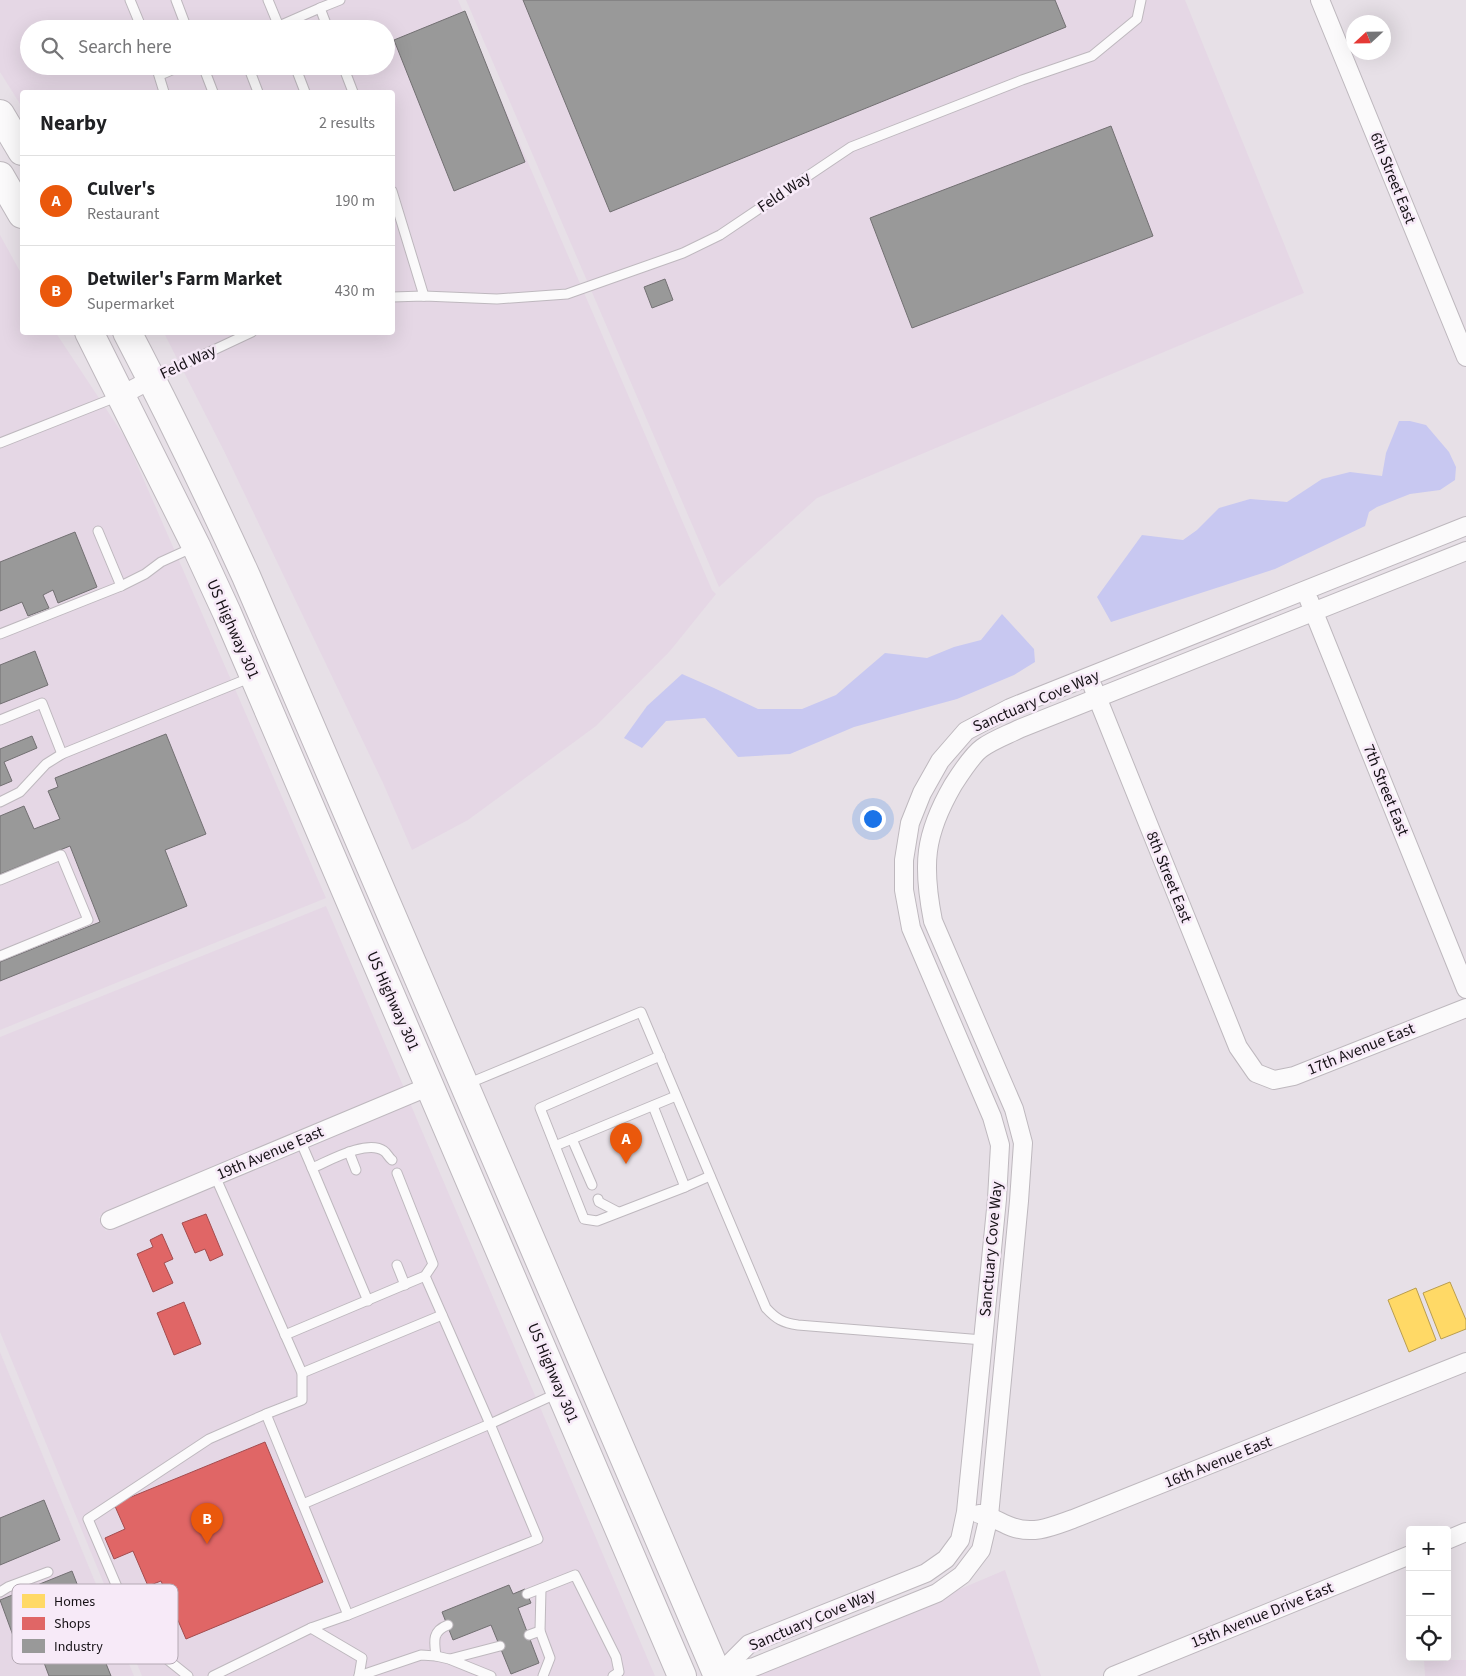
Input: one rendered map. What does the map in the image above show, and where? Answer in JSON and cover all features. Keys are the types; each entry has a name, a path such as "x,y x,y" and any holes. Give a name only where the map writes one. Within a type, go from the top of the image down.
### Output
{"main road":[{"path":"0,114 20,148"},
{"path":"0,176 20,211"},
{"name":"US Highway 301","path":"92,335 196,546 254,676 682,1676"},
{"path":"128,335 152,379 206,488 246,576 718,1676"},
{"path":"254,676 270,683 278,695 309,764 359,841"},
{"path":"369,945 388,960 428,1050 443,1071 464,1086"},
{"path":"430,1086 446,1095 508,1188"}],"street":[{"name":"6th Street East","path":"1320,0 1466,357"},
{"path":"122,395 152,379"},
{"name":"Sanctuary Cove Way","path":"718,1676 749,1644 926,1573 946,1559 960,1540 966,1512 997,1199 1000,1146 992,1117 911,928 904,890 904,860 910,823 922,793 940,761 966,731 1010,708 1466,526"},
{"name":"Sanctuary Cove Way","path":"718,1676 754,1667 937,1593 962,1575 981,1550 989,1516 1023,1143 1014,1109 933,921 927,888 926,862 932,829 942,803 959,775 981,749 1019,729 1466,551"},
{"name":"7th Street East","path":"1305,591 1466,990"},
{"name":"8th Street East","path":"1089,677 1238,1047 1256,1072"},
{"name":"17th Avenue East","path":"1256,1072 1274,1080 1294,1076 1466,1008"},
{"name":"19th Avenue East","path":"110,1220 430,1086"},
{"name":"16th Avenue East","path":"966,1512 989,1516 1014,1528 1040,1531 1466,1362"},
{"path":"1451,1538 1466,1532"},
{"name":"15th Avenue Drive East","path":"1113,1676 1406,1557"}],"lane":[{"path":"130,0 138,20"},
{"path":"176,0 184,20"},
{"path":"268,0 274,20"},
{"path":"294,20 340,0"},
{"name":"Feld Way","path":"395,297 424,296 497,299 567,294 683,253 720,236 851,147 1022,80 1092,56 1137,19 1141,0"},
{"path":"320,8 325,20"},
{"path":"159,75 163,90"},
{"path":"206,75 212,90"},
{"path":"251,75 257,90"},
{"path":"298,75 304,90"},
{"path":"346,75 352,90"},
{"path":"396,211 424,296"},
{"name":"Feld Way","path":"152,379 246,335"},
{"path":"0,443 122,395"},
{"path":"98,530 121,586"},
{"path":"0,634 121,586 146,574 161,562 196,546"},
{"path":"0,802 20,792 46,764 62,754 254,676"},
{"path":"0,720 42,703 62,754"},
{"path":"0,880 61,855 88,920 0,956"},
{"path":"464,1086 641,1012 766,1308 774,1317 783,1322 798,1325 983,1340"},
{"path":"660,1056 540,1108 584,1219 597,1221 710,1176"},
{"path":"555,1146 676,1096"},
{"path":"654,1106 685,1187"},
{"path":"572,1139 592,1185"},
{"path":"300,1140 368,1301"},
{"path":"312,1168 359,1148 372,1147 384,1150 392,1160"},
{"path":"349,1152 356,1170"},
{"path":"285,1335 425,1276 434,1264 397,1174"},
{"path":"116,1584 88,1519 209,1439 302,1400 302,1373 215,1176"},
{"path":"598,1199 599,1202 618,1212"},
{"path":"397,1265 405,1285"},
{"path":"213,1676 311,1628 538,1539 425,1276"},
{"path":"302,1373 442,1314"},
{"path":"303,1504 561,1392"},
{"path":"266,1414 348,1615"},
{"path":"16,1584 48,1572"},
{"path":"527,1594 575,1575 616,1656 619,1672 612,1676"},
{"path":"0,1592 12,1586"},
{"path":"541,1588 540,1631 550,1658 543,1676"},
{"path":"436,1656 434,1641 436,1633 440,1628 448,1625"},
{"path":"311,1628 362,1658 359,1676 421,1655 450,1659 491,1676"},
{"path":"528,1635 540,1631"},
{"path":"450,1659 500,1646"},
{"path":"173,1664 188,1676"}],"shaded area":[{"path":"0,0 458,0 712,590 716,594 670,651 596,726 468,820 412,850 383,783 224,451 165,335 395,335 395,90 20,90 20,104 0,72"},
{"path":"466,0 1185,0 1304,293 817,498 719,587"},
{"path":"0,235 20,271 20,335 57,335 126,439 326,898 0,1030"},
{"path":"326,906 404,1088 116,1208 99,1217 106,1231 123,1222 410,1103 655,1676 142,1676 137,1664 178,1664 178,1584 104,1584 0,1332 0,1037"},
{"path":"0,1352 96,1584 12,1584 12,1664 129,1664 134,1676 0,1676"},
{"path":"1005,1570 1041,1676 751,1676 953,1592"},
{"path":"1466,1660 1466,1676 1425,1676 1424,1661"}],"water":[{"path":"1399,421 1410,421 1426,425 1449,452 1456,467 1455,480 1440,490 1410,494 1377,507 1369,512 1365,526 1275,569 1111,622 1097,597 1142,535 1183,540 1197,530 1219,508 1250,499 1287,502 1322,479 1350,472 1382,476 1386,453"},
{"path":"1002,614 1034,649 1035,662 1014,675 957,699 854,727 790,754 738,757 705,718 666,721 642,748 624,738 647,706 682,674 758,709 802,709 836,695 885,653 927,658 954,647 981,640"}],"building: Homes":[{"path":"1450,1282 1466,1320 1466,1329 1441,1339 1423,1293"},
{"path":"1416,1288 1436,1340 1409,1352 1388,1300"}],"building: Shops":[{"path":"206,1214 223,1255 210,1261 205,1249 195,1253 182,1223"},
{"path":"162,1234 173,1259 164,1263 173,1283 153,1292 137,1254 153,1247 150,1240"},
{"path":"184,1302 201,1344 174,1355 157,1313"},
{"path":"265,1442 323,1582 186,1639 178,1620 178,1584 162,1584 161,1581 147,1584 133,1551 114,1559 105,1538 125,1529 114,1504"}],"building: Industry":[{"path":"523,0 1055,0 1066,27 610,212"},
{"path":"465,11 525,162 454,191 395,40"},
{"path":"1111,126 1153,236 912,328 870,218"},
{"path":"665,279 673,300 652,308 644,287"},
{"path":"75,532 97,587 58,603 53,590 43,595 49,608 28,616 22,602 0,611 0,562"},
{"path":"35,651 48,685 0,704 0,665"},
{"path":"166,734 206,834 165,850 187,906 0,981 0,962 100,922 70,846 0,874 0,816 24,806 34,829 60,819 48,791 58,787 55,778"},
{"path":"32,736 37,748 4,762 12,781 0,786 0,749"},
{"path":"44,1500 60,1540 0,1565 0,1518"},
{"path":"72,1571 77,1584 40,1584"},
{"path":"509,1585 513,1594 525,1589 531,1603 518,1608 539,1663 511,1674 491,1625 453,1640 442,1612"},
{"path":"12,1595 12,1633 0,1600"},
{"path":"44,1664 106,1664 111,1676 49,1676"}],"place":[{"name":"Culver's","path":"626,1164"},
{"name":"Detwiler's Farm Market","path":"207,1544"}]}
